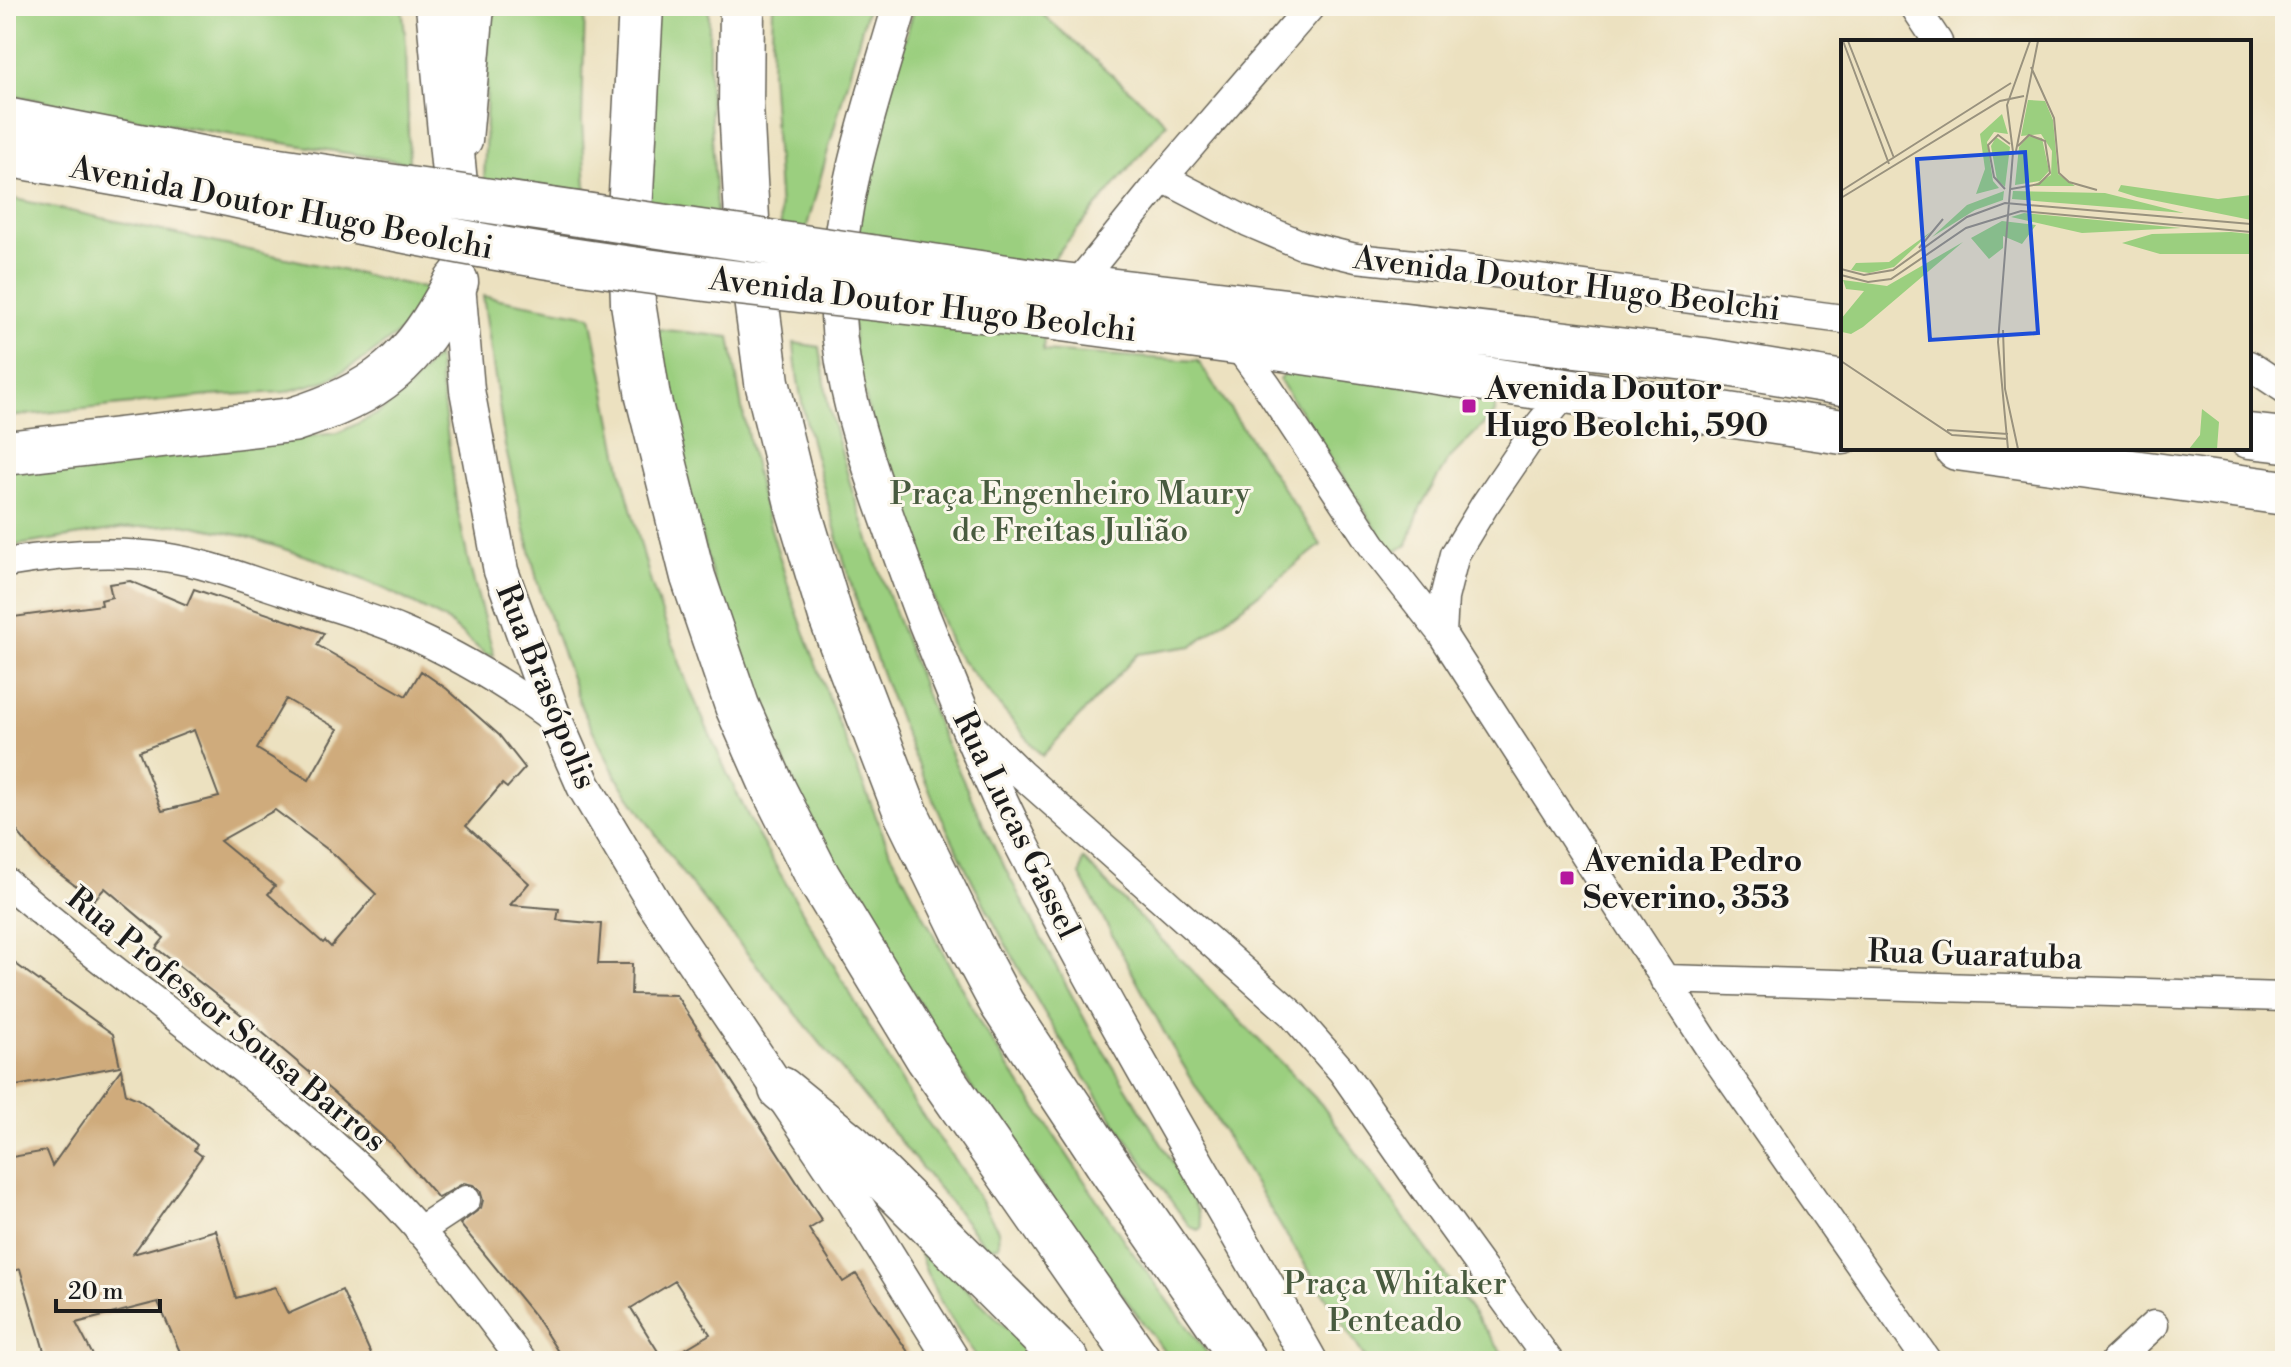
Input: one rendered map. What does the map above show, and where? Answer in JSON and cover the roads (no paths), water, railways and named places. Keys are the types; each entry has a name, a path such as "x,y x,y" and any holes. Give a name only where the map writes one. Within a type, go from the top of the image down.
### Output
{"main road":[{"path":"438,6 458,215"},
{"path":"641,6 630,212 633,303 648,397 693,577 737,706 774,790 818,877 928,1058 1139,1361"},
{"path":"742,6 741,105 748,238 767,382 798,508 831,617 907,815 1002,1004 1133,1202 1244,1361"},
{"name":"Avenida Doutor Hugo Beolchi","path":"6,120 208,175"},
{"name":"Avenida Doutor Hugo Beolchi","path":"6,154 208,175 1058,297 1703,360 1841,383"},
{"path":"6,453 292,420 330,408 371,387 400,364 422,339 456,282"},
{"name":"Avenida Doutor Hugo Beolchi","path":"1058,297 1235,342 1841,432"},
{"path":"1568,390 1581,377 1613,362 1749,376 1777,373"},
{"path":"2251,436 2285,440"},
{"path":"1972,450 2285,493"},
{"path":"781,1089 851,1146 1067,1361"}],"street":[{"name":"Rua Brasópolis","path":"477,6 458,215 456,282 467,390 501,571 555,720 584,786 654,903 781,1089 953,1361"},
{"name":"Rua Lucas Gassel","path":"900,6 858,152 840,246 838,319 844,375 866,457 908,577 965,720 1020,842 1088,971 1310,1361"},
{"path":"1058,297 1311,6"},
{"path":"1914,6 1937,40"},
{"name":"Avenida Doutor Hugo Beolchi","path":"1163,178 1248,222 1302,245 1356,258 1841,319"},
{"path":"1235,342 1372,545 1442,634 1714,1055 1927,1361"},
{"path":"2251,366 2285,389"},
{"path":"1442,634 1444,598 1455,554 1532,436 1568,390"},
{"path":"6,563 46,556 98,555 160,557 199,563 402,630 511,688 555,720"},
{"path":"965,720 1021,774 1292,1014 1342,1071 1549,1361"},
{"name":"Rua Professor Sousa Barros","path":"6,882 59,928 239,1065 356,1164 438,1251 522,1361"},
{"name":"Rua Guaratuba","path":"1664,979 2285,997"},
{"path":"419,1231 466,1200"},
{"path":"2115,1361 2154,1325"}],"railway":[{"path":"206,182 513,247 1063,311"},
{"path":"202,200 509,264 705,291 1061,329"}],"place":[{"name":"Avenida Doutor Hugo Beolchi, 590","path":"1469,406"},
{"name":"Avenida Pedro Severino, 353","path":"1567,878"}],"park label":[{"name":"Praça Engenheiro Maury de Freitas Julião","path":"1070,512"},
{"name":"Praça Whitaker Penteado","path":"1395,1302"}]}
